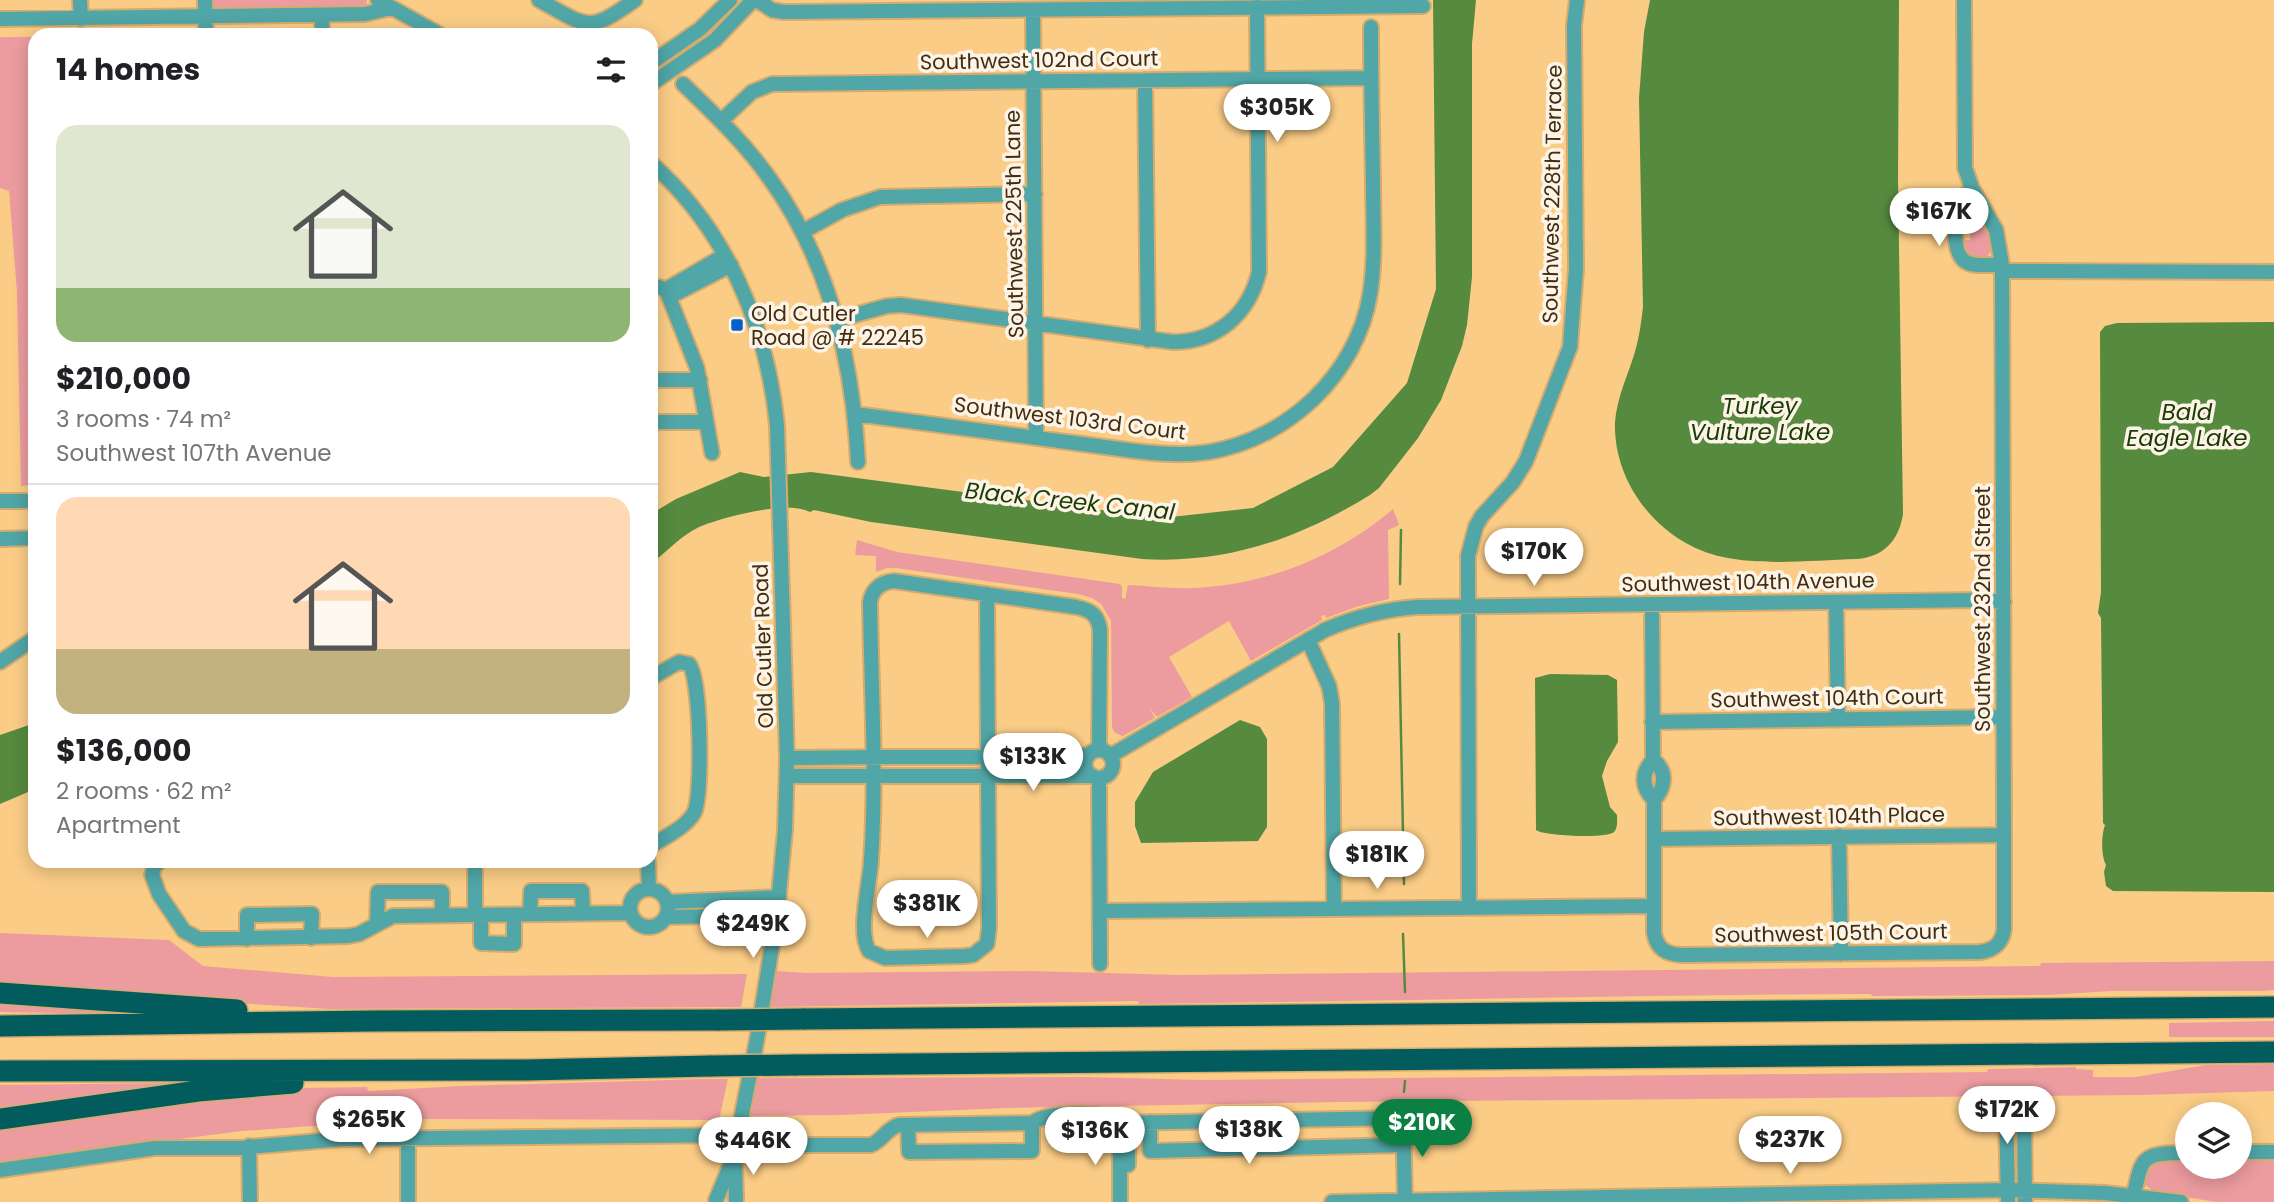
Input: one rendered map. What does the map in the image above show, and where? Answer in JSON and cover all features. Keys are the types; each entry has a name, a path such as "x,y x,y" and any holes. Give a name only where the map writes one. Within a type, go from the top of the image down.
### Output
{"highway":[{"path":"0,993 250,1011 274,1014 293,1022"},
{"path":"0,1026 2274,1007"},
{"path":"0,1071 526,1070 794,1065 2274,1052"},
{"path":"0,1119 233,1087 526,1070"}],"street":[{"path":"80,0 81,19"},
{"path":"205,0 206,28"},
{"path":"378,0 428,28"},
{"path":"539,0 586,24 603,21 635,0"},
{"path":"658,58 700,29 730,0"},
{"path":"658,79 715,40 755,0 776,11 842,6 932,5 988,5 1032,10 1189,4 1257,7 1423,6"},
{"name":"Southwest 228th Terrace","path":"1469,908 1468,556 1476,526 1482,516 1513,482 1526,461 1570,346 1576,269 1574,26 1577,0"},
{"name":"Southwest 232nd Street","path":"1964,0 1965,168 1972,188 1996,230 2001,268 2004,929 1998,945"},
{"path":"837,320 896,305 1148,340 1185,342 1215,333 1241,312 1252,296 1258,277 1260,249 1257,7"},
{"path":"0,19 322,15 375,13 391,8"},
{"name":"Southwest 225th Lane","path":"1032,10 1036,437"},
{"path":"322,15 322,28"},
{"name":"Southwest 103rd Court","path":"855,414 1178,455 1217,451 1260,436 1300,411 1328,383 1355,340 1370,295 1373,248 1371,27"},
{"name":"Southwest 102nd Court","path":"721,121 752,92 772,84 1371,78"},
{"path":"1145,80 1148,340"},
{"path":"682,84 721,121 770,178 802,232 824,279 850,373 858,462"},
{"name":"Old Cutler Road","path":"658,171 691,206 728,260 751,309 763,346 774,401 779,464 787,758 779,897 757,1039 736,1146 714,1201"},
{"path":"1972,188 1957,205 1958,252 1965,262 1971,264 2001,268 2274,272"},
{"path":"802,232 842,210 880,197 1035,194"},
{"path":"658,287 675,294 728,260"},
{"path":"667,292 699,380 712,453"},
{"path":"658,380 699,380"},
{"path":"658,422 705,422"},
{"path":"0,501 28,501"},
{"path":"0,539 28,538"},
{"path":"987,594 987,944 981,950 965,956 885,958 872,954 866,947 863,933 871,863 874,776 870,602 873,592 880,585 894,581 987,594 1076,607 1092,612 1098,619 1099,754 1086,767 1096,777 1100,964"},
{"path":"1836,602 1838,720"},
{"name":"Southwest 104th Avenue","path":"787,758 1099,754 1345,621 1391,610 1418,607 2004,602"},
{"path":"1100,911 1654,906 1654,800 1646,791 1643,780 1645,769 1653,760 1652,604"},
{"path":"1308,640 1329,686 1332,703 1334,909"},
{"path":"2,656 28,642"},
{"path":"658,674 679,662 685,662 693,668 697,686 699,792 692,816 658,842"},
{"name":"Southwest 104th Court","path":"1652,722 2003,717"},
{"path":"787,776 1105,777 1112,771 1113,761 1099,754"},
{"name":"Southwest 104th Place","path":"1654,839 2004,835"},
{"path":"1839,836 1841,954"},
{"path":"154,868 152,880 184,931 199,939 349,936 359,934 393,916 631,913"},
{"path":"475,868 481,943 514,944 514,915"},
{"path":"648,868 649,889"},
{"path":"649,889 660,892 667,902 666,917 662,922 650,927 638,923 631,913 634,897 649,889"},
{"path":"530,914 531,891 582,891 583,914"},
{"path":"377,923 378,892 442,892 442,915"},
{"path":"667,902 779,897"},
{"path":"726,898 726,915"},
{"name":"Southwest 105th Court","path":"1654,906 1655,938 1663,951 1681,955 1980,952 1998,945"},
{"path":"247,939 247,915 312,914 311,938"},
{"path":"666,917 777,915"},
{"path":"2024,1101 2025,1196"},
{"path":"2006,1106 2008,1196"},
{"path":"0,1170 155,1148 248,1146 330,1139 408,1138 736,1146 871,1145 878,1142 893,1126 1031,1123 1051,1115 1103,1115 1128,1135 1128,1180 1120,1187"},
{"path":"1116,1126 1150,1122 1403,1118 1405,1201"},
{"path":"1269,1119 1270,1149"},
{"path":"1150,1122 1150,1150 1404,1145"},
{"path":"908,1125 909,1152 1032,1151 1031,1123"},
{"path":"1116,1126 1116,1145 1120,1152 1121,1202"},
{"path":"408,1138 408,1201"},
{"path":"1111,1202 1112,1152 1116,1145"},
{"path":"248,1146 250,1202"},
{"name":"Old Cutler Road","path":"736,1146 738,1202"},
{"path":"2252,1152 2274,1152"},
{"path":"2133,1199 2139,1168 2149,1157 2158,1153 2175,1153"},
{"path":"1332,1202 2008,1196 2181,1202"},
{"path":"714,1201 726,1197 738,1202"}],"shaded area":[{"path":"210,0 367,0 366,8 218,10 212,6"},
{"path":"0,37 28,37 28,486 21,486 17,292 9,191 0,188"},
{"path":"1968,201 1977,207 1990,233 1992,245 1985,258 1971,257 1965,251 1962,241 1970,240 1970,214 1962,213"},
{"path":"1393,509 1399,525 1388,530 1389,599 1326,618 1325,615 1321,616 1322,620 1251,661 1229,621 1169,657 1192,697 1157,717 1149,707 1155,718 1123,736 1115,733 1112,728 1111,621 1101,604 1078,594 896,568 876,572 876,556 855,555 857,540 897,552 1120,584 1122,598 1125,599 1128,585 1192,588 1219,586 1273,575 1349,541"},
{"path":"0,933 169,940 203,966 333,977 747,974 741,1007 330,1009 0,988"},
{"path":"2274,961 2274,990 2264,991 769,1007 776,971 1031,971 1179,975"},
{"path":"0,996 125,1008 125,1014 0,1012"},
{"path":"2274,1021 2274,1037 2169,1037 2169,1023"},
{"path":"2274,1064 2274,1091 2142,1095 1339,1102 748,1116 755,1078 1083,1077 1203,1080 1987,1072 1988,1069 2076,1067 2093,1070 2093,1077 2136,1077 2206,1065"},
{"path":"728,1079 719,1120 408,1119 242,1131 0,1162 0,1123 299,1088 367,1087 368,1091"},
{"path":"0,1085 170,1085 0,1115"},
{"path":"2274,1157 2274,1202 2216,1202 2155,1192 2145,1185 2143,1179 2151,1161 2175,1159 2175,1179 2252,1179 2252,1158"}],"water":[{"name":"Black Creek Canal","path":"1433,0 1476,0 1472,44 1472,277 1467,325 1462,346 1441,400 1418,438 1379,488 1370,495 1289,536 1233,553 1203,557 1142,559 786,508 739,515 699,527 658,558 658,510 676,499 740,472 764,477 811,472 1162,518 1253,508 1333,467 1407,383 1436,289"},
{"name":"Turkey Vulture Lake","path":"1650,0 1899,0 1898,180 1903,514 1894,539 1889,546 1875,555 1857,559 1772,562 1739,560 1700,550 1661,525 1632,489 1622,468 1617,445 1616,413 1636,349 1643,307 1639,98 1644,32"},
{"name":"Bald Eagle Lake","path":"2274,322 2274,892 2113,891 2106,886 2102,845 2105,825 2101,618 2098,613 2101,592 2100,332 2105,326 2117,323"},
{"path":"1550,674 1608,675 1617,680 1618,742 1602,776 1610,807 1617,815 1616,828 1609,834 1575,836 1536,830 1535,678"},
{"path":"1240,720 1260,727 1267,739 1267,827 1258,841 1141,843 1135,826 1135,802 1153,772"},
{"path":"28,725 28,792 0,804 0,735"}],"waterway":[{"path":"1400,584 1401,530"},
{"path":"1399,634 1404,884"},
{"path":"1403,934 1405,992"},
{"path":"1404,1092 1405,1081"}],"place":[{"name":"Old Cutler Road @ # 22245","path":"737,325"}]}
